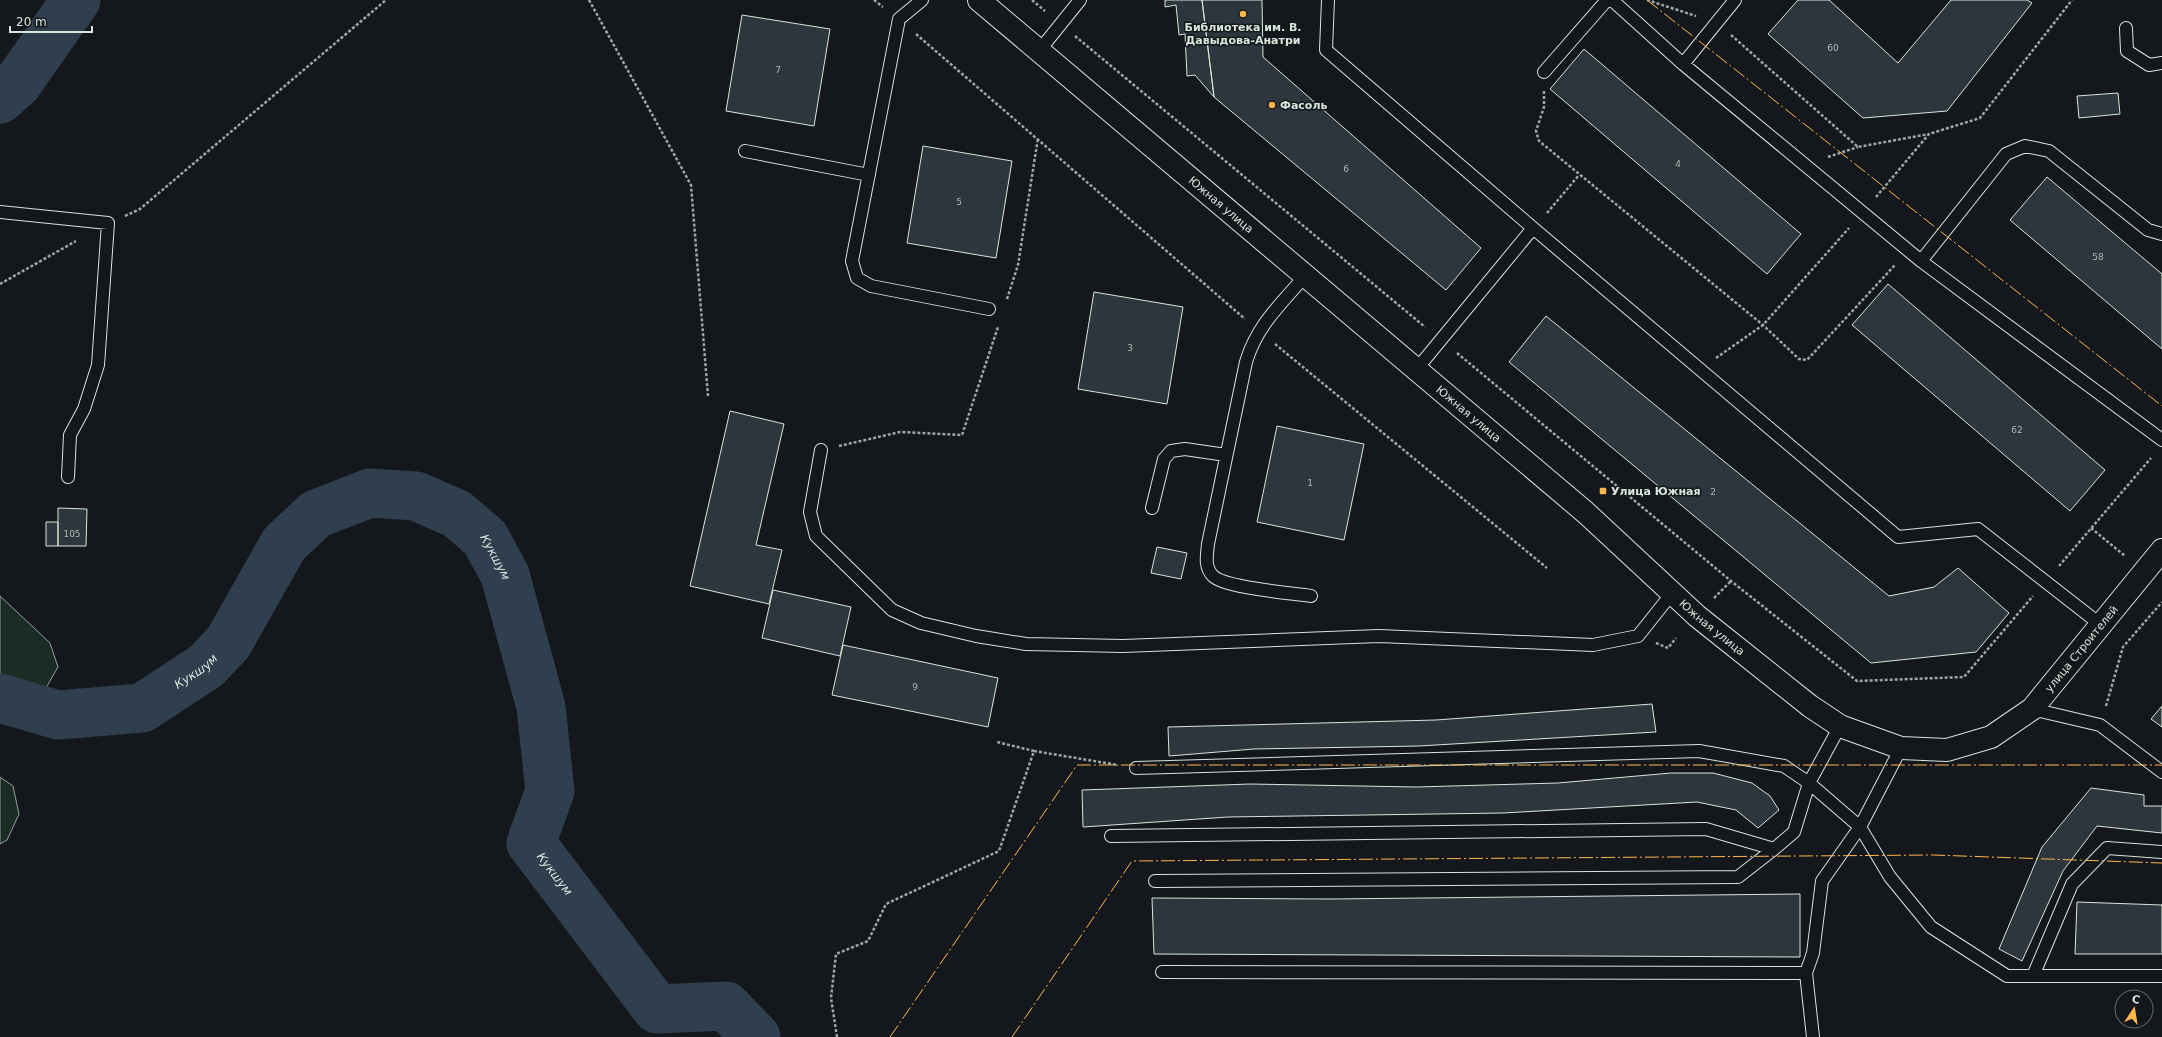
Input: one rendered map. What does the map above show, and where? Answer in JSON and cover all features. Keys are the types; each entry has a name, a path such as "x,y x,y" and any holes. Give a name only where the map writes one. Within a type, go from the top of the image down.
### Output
{"street":[{"name":"Южная улица","path":"978,0 1585,512 1673,592 1697,616 1810,706 1840,726 1901,748 1947,750 1991,737"},
{"name":"улица Строителей","path":"1991,737 2032,709 2162,550"}],"lane":[{"path":"922,0 899,19 852,261 857,278 872,286 989,310"},
{"path":"1039,51 1080,0"},
{"path":"1328,0 1326,50 1533,228 1898,537 1978,530 2101,625"},
{"path":"1544,72 1607,0"},
{"path":"1612,0 1683,64 1922,261 2162,440"},
{"path":"1683,64 1735,0"},
{"path":"2126,28 2127,51 2149,64 2162,63"},
{"path":"1922,261 2006,154 2025,146 2049,151 2148,230 2162,234"},
{"path":"745,151 869,175"},
{"path":"0,212 108,223 98,365 84,409 70,435 68,477"},
{"path":"1416,370 1533,228"},
{"path":"1305,276 1259,331 1246,362 1208,544 1206,565 1213,576 1227,583 1312,596"},
{"path":"1152,508 1164,459 1171,451 1185,448 1226,455"},
{"path":"821,450 810,512 816,536 892,610 921,623 976,636 1026,644 1123,646 1379,636 1593,645 1638,636 1673,592"},
{"path":"2032,709 2100,725 2162,771"},
{"path":"1155,881 1738,877 1774,850 1794,832 1809,783 1840,726"},
{"path":"1813,1037 1806,973 1813,953 1822,882 1860,827 1901,748"},
{"path":"1136,768 1699,751 1784,766 1809,783 1860,827 1890,877 1931,927 2007,976 2162,976"},
{"path":"1111,836 1706,829 1774,850"},
{"path":"2033,976 2072,884 2107,848 2162,852"},
{"path":"1162,972 1806,973"}],"path":[{"path":"0,284 108,223 140,209 386,0"},
{"path":"589,0 691,185 708,396"},
{"path":"874,0 899,19 1038,138 1259,331 1547,568"},
{"path":"1032,0 1731,581 1857,680 1964,677 2152,457"},
{"path":"1647,0 1717,22 1858,147"},
{"path":"1804,164 1858,147 1929,134 1980,118 2072,0"},
{"path":"1544,72 1544,107 1536,132 1540,140 1763,325 1799,359 1807,360 1909,250"},
{"path":"1700,369 1763,325 1864,213 1929,134"},
{"path":"1006,302 1018,265 1038,138"},
{"path":"1533,228 1580,174"},
{"path":"821,450 900,432 962,435 999,324"},
{"path":"2091,528 2131,560"},
{"path":"1712,600 1731,581"},
{"path":"2100,725 2123,647 2162,602"},
{"path":"997,742 1034,751 1136,768"},
{"path":"837,1037 831,998 836,954 868,941 886,904 999,851 1034,751"}],"green space":[{"path":"0,596 50,643 58,667 43,693 7,714 0,715"},
{"path":"0,777 13,786 19,814 7,840 0,844"}],"building":[{"path":"1165,0 1202,0 1214,97 1195,75 1187,76 1185,34 1179,35 1176,5 1165,7"},
{"path":"1202,0 1262,0 1263,57 1481,248 1446,290 1214,97"},
{"path":"1798,0 1829,0 1898,63 1951,0 2027,0 2032,3 1947,111 1863,118 1768,34"},
{"path":"742,15 830,29 814,126 726,111"},
{"path":"1584,49 1801,234 1767,274 1550,89"},
{"path":"2118,93 2120,114 2079,118 2077,96"},
{"path":"923,146 1012,161 996,258 907,243"},
{"path":"2047,177 2162,274 2162,349 2010,220"},
{"path":"1888,284 2105,470 2070,511 1852,325"},
{"path":"1094,292 1183,307 1167,404 1078,389"},
{"path":"1546,316 1889,596 1934,587 1958,568 2009,613 1976,652 1871,663 1509,362"},
{"path":"730,411 784,424 756,545 782,550 769,604 690,586"},
{"path":"1277,426 1364,444 1344,540 1257,522"},
{"path":"58,508 87,509 86,546 58,546"},
{"path":"46,522 58,522 58,546 46,546"},
{"path":"1157,547 1187,553 1181,579 1151,573"},
{"path":"773,590 851,607 840,656 762,638"},
{"path":"843,645 998,678 988,727 832,695"},
{"path":"1652,704 1656,732 1419,746 1254,749 1169,756 1168,727 1436,720"},
{"path":"2162,706 2162,727 2151,719"},
{"path":"1671,773 1713,773 1752,783 1770,796 1779,810 1758,828 1736,810 1697,802 1503,813 1228,817 1083,827 1082,790 1250,784 1416,787 1558,783"},
{"path":"2091,788 2144,795 2144,806 2162,806 2162,833 2097,826 2063,871 2022,961 1999,949 2042,847"},
{"path":"1800,894 1800,957 1154,954 1152,898 1330,899"},
{"path":"2077,902 2162,905 2162,954 2075,954"}],"waterway":[{"name":"Кукшум","path":"0,99 17,84 76,0"},
{"name":"Кукшум","path":"0,698 58,715 142,708 206,666 228,643 284,544 316,514 370,493 416,496 457,514 485,538 505,575 541,707 550,791 531,843 657,1009 726,1006 756,1037"}],"power":[{"path":"1647,0 2162,406"},
{"path":"890,1037 1077,765 2162,765"},
{"path":"1012,1037 1132,861 1933,855 2162,863"}],"place":[{"name":"Библиотека им. В. Давыдова-Анатри","path":"1243,14"},
{"name":"Фасоль","path":"1272,105"},
{"name":"Улица Южная","path":"1603,491"}]}
